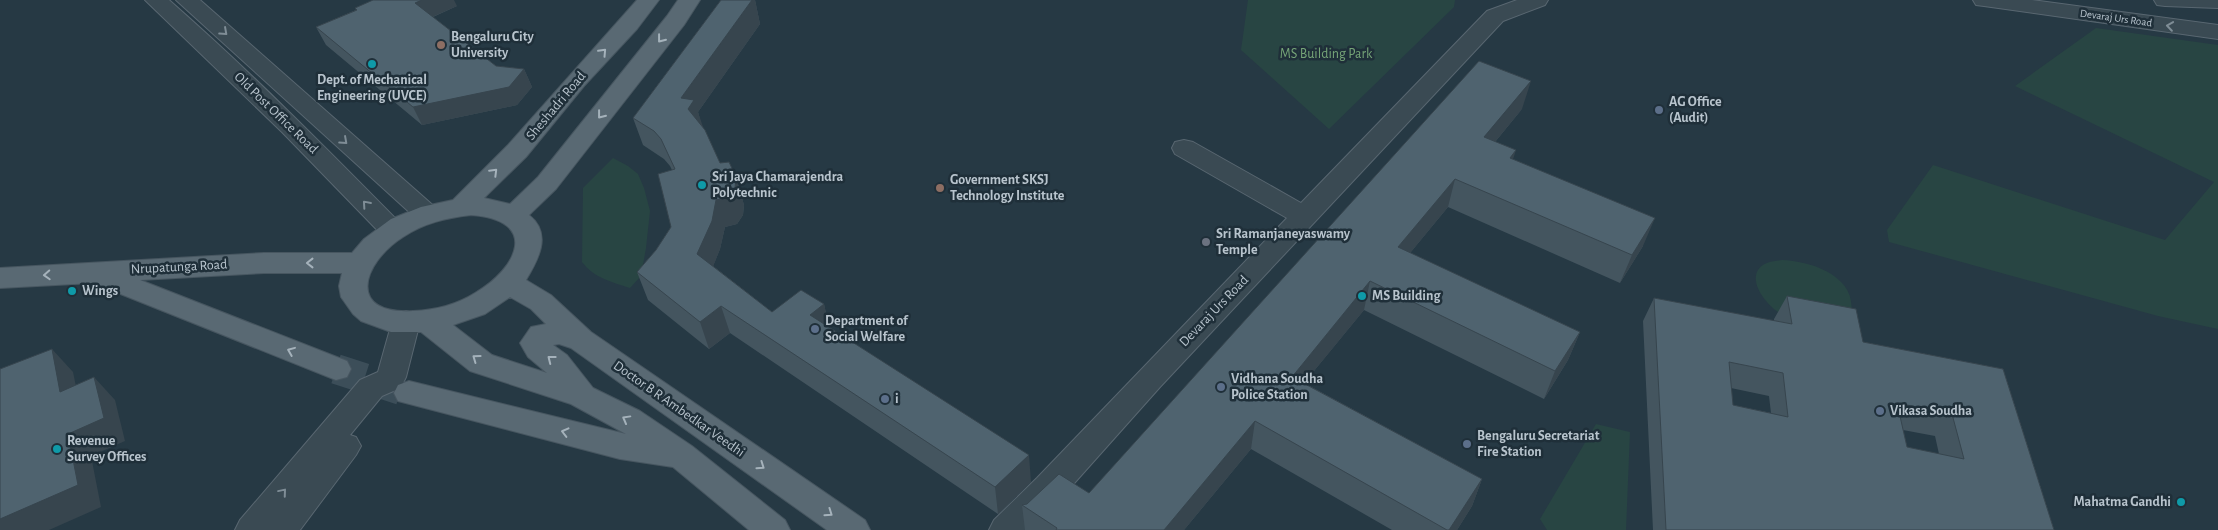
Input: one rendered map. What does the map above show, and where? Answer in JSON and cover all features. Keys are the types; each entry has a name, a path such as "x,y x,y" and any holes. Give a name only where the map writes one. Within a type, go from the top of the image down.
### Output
{"main road":[{"name":"Sheshadri Road","path":"461,207 517,151 648,0"},
{"path":"513,216 547,183 676,20 689,0"},
{"path":"461,207 495,208 513,216 525,228 530,243 524,263 509,283 485,301 455,315 417,322 393,322 370,314 356,300 353,281 359,263 374,245 392,230 427,214 445,209 461,207"},
{"name":"Nrupatunga Road","path":"0,278 264,263 359,263"},
{"path":"95,272 336,369"},
{"name":"Doctor B R Ambedkar Veedhi","path":"509,283 541,302 581,340 853,530"},
{"path":"417,322 481,363 582,396 629,420 681,455 773,530"},
{"path":"581,340 559,333 541,335 535,343 538,350 556,363 582,396"},
{"path":"398,387 620,446 681,455"}],"street":[{"name":"Old Post Office Road","path":"156,0 284,120 392,230"},
{"name":"Old Post Office Road","path":"187,0 427,214"},
{"name":"Devaraj Urs Road","path":"1006,530 1496,16 1537,0"},
{"name":"Devaraj Urs Road","path":"1984,0 2218,32"},
{"name":"Devaraj Urs Road","path":"2165,0 2218,2"},
{"path":"1184,148 1304,216"},
{"path":"398,387 391,378 417,322"},
{"path":"252,530 371,388 398,387"},
{"path":"280,530 387,393 398,387"}],"green space":[{"name":"MS Building Park","path":"1248,0 1455,0 1454,7 1329,129 1241,50"},
{"path":"2096,28 2218,45 2218,329 2158,316 1889,242 1887,230 1933,165 2165,240 2214,182 2015,86"},
{"path":"613,158 638,174 650,211 641,276 630,288 598,276 582,262 583,188"},
{"path":"1782,260 1818,267 1830,273 1847,289 1851,300 1851,313 1789,317 1776,311 1759,291 1756,276 1758,270 1763,265 1772,261"},
{"path":"1596,424 1630,432 1626,530 1547,530 1540,519"}],"building":[{"path":"373,0 422,0 415,3 496,66 524,69 509,87 413,107 316,27 357,10 355,8"},
{"path":"721,0 752,0 681,98 694,100 688,109 705,130 720,163 729,162 736,177 735,188 729,197 716,200 712,221 697,254 772,312 801,290 824,304 810,315 1029,455 995,487 721,306 700,322 637,272 656,250 671,227 658,174 675,169 661,139 654,131 633,118"},
{"path":"1479,61 1531,81 1484,137 1516,150 1510,158 1655,218 1632,255 1455,179 1398,247 1580,332 1555,371 1370,281 1292,377 1482,479 1449,530 1255,421 1164,530 1056,530 1057,528 1022,505 1027,504 1059,474 1089,493"},
{"name":"Vikasa Soudha","path":"1787,296 1856,309 1863,342 2003,369 2054,530 1666,530 1654,298 1792,324","holes":["1729,362 1783,373 1788,417 1733,405","1897,403 1952,414 1964,459 1907,447"]},
{"name":"Revenue Survey Offices","path":"52,349 60,392 94,377 104,418 68,434 78,485 0,519 0,369"}],"tunnel":[{"path":"336,369 401,390"}],"place":[{"name":"Bengaluru City University","path":"441,45"},
{"name":"Dept. of Mechanical Engineering (UVCE)","path":"372,64"},
{"name":"AG Office (Audit)","path":"1659,110"},
{"name":"Sri Jaya Chamarajendra Polytechnic","path":"702,185"},
{"name":"Government SKSJ Technology Institute","path":"940,188"},
{"name":"Sri Ramanjaneyaswamy Temple","path":"1206,242"},
{"name":"Wings","path":"72,291"},
{"name":"MS Building","path":"1362,296"},
{"name":"Department of Social Welfare","path":"815,329"},
{"name":"Vidhana Soudha Police Station","path":"1221,387"},
{"name":"i","path":"885,399"},
{"name":"Vikasa Soudha","path":"1880,411"},
{"name":"Bengaluru Secretariat Fire Station","path":"1467,444"},
{"name":"Revenue Survey Offices","path":"57,449"},
{"name":"Mahatma Gandhi","path":"2181,502"}]}
